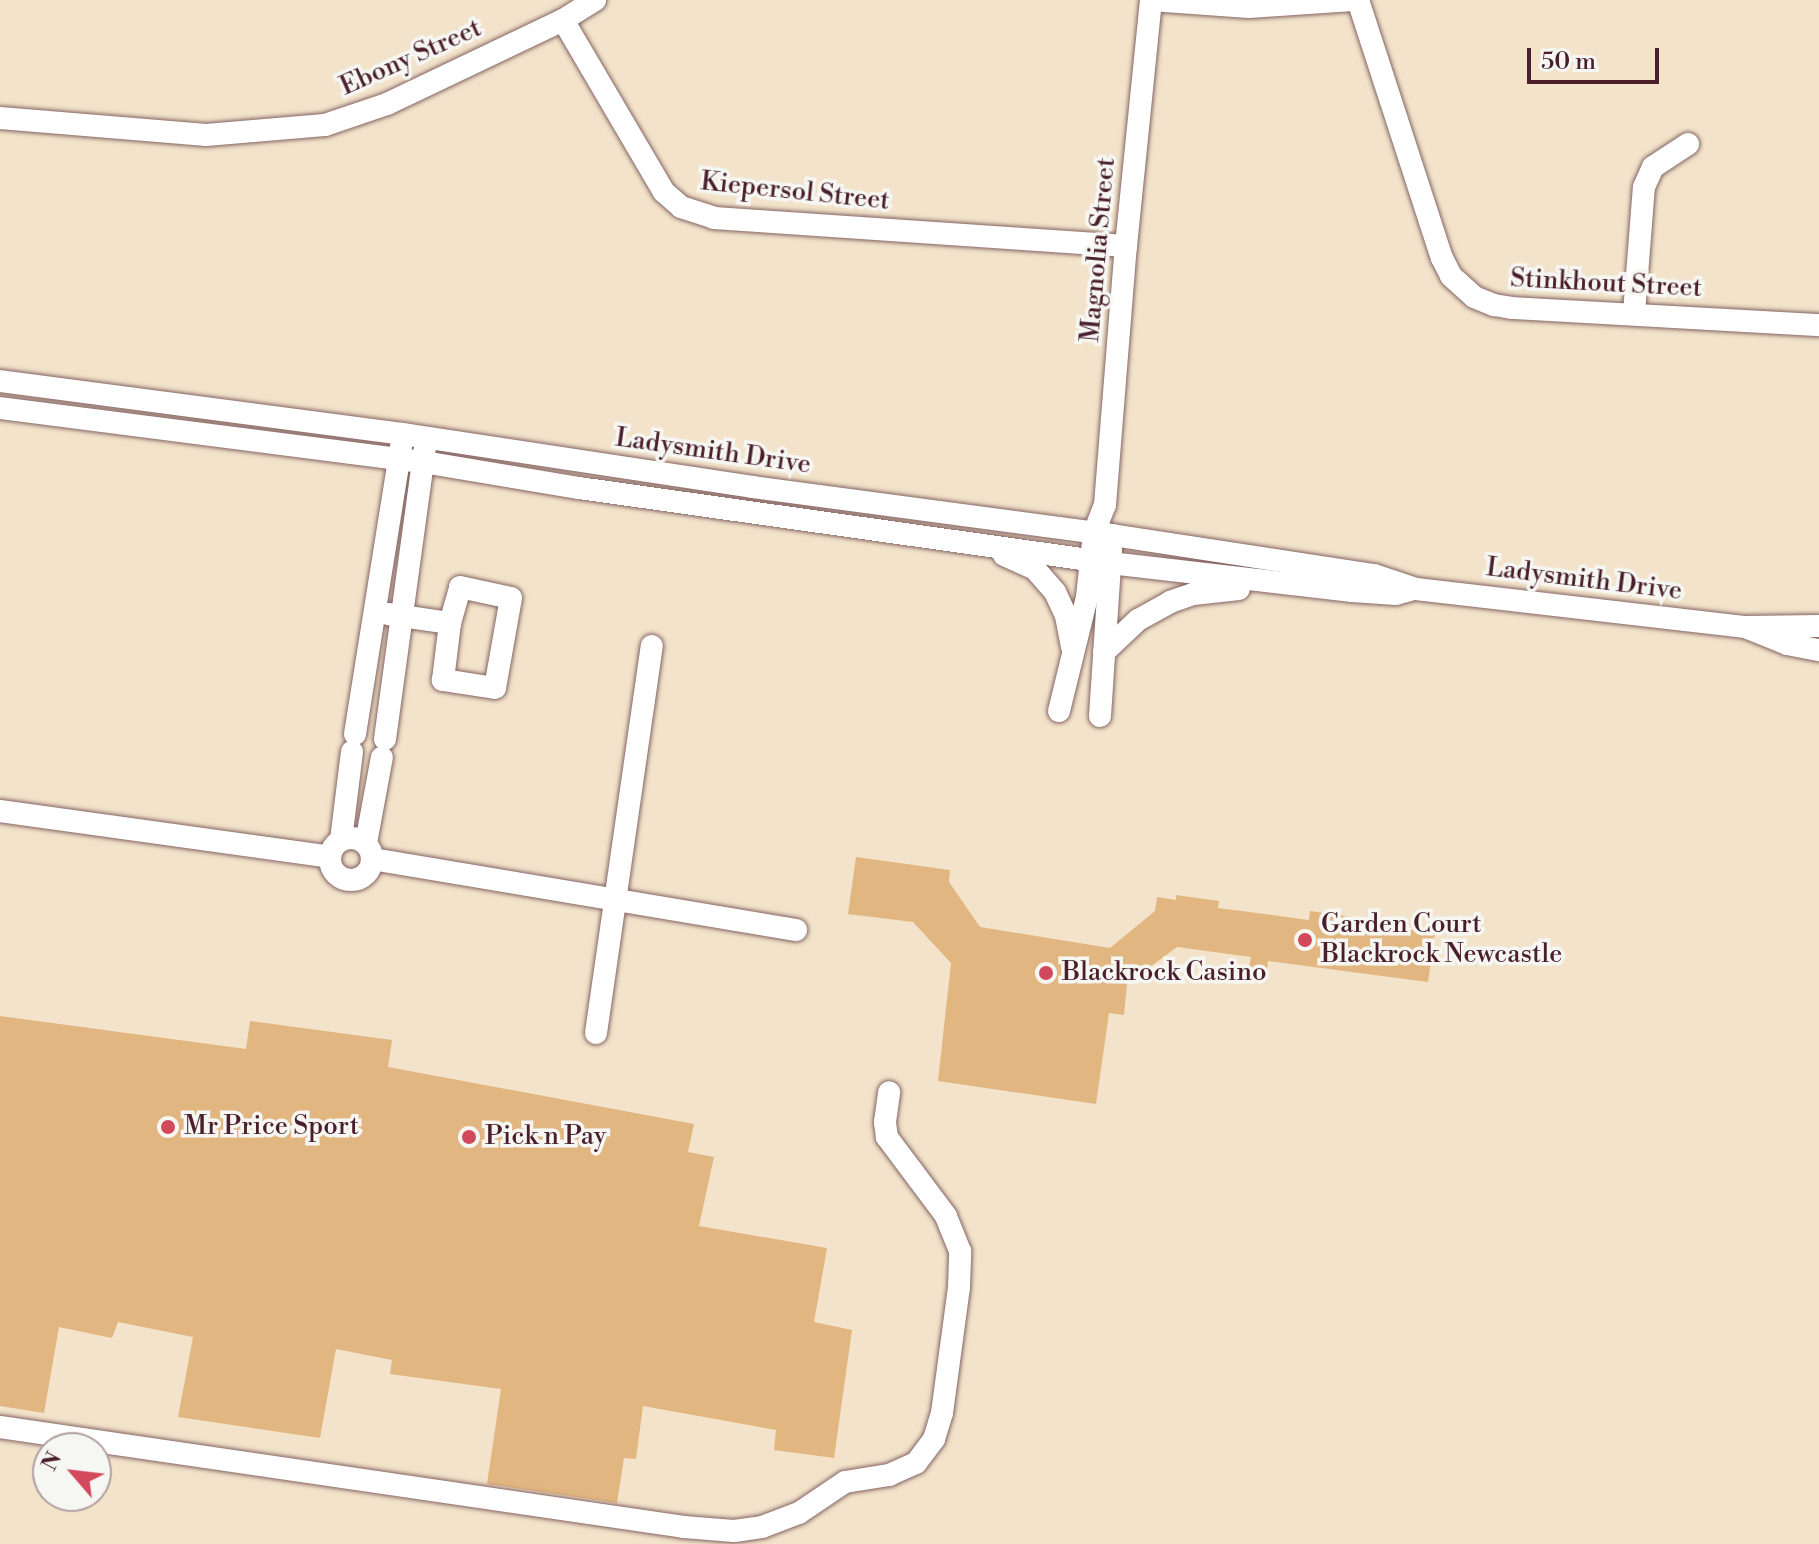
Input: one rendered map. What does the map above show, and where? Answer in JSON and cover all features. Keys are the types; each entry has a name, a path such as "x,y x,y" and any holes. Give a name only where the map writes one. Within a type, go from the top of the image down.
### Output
{"street":[{"name":"Ebony Street","path":"0,118 206,135 325,125 387,104 563,20 595,0"},
{"path":"1151,0 1249,7 1356,0"},
{"name":"Magnolia Street","path":"1101,562 1126,246 1151,0"},
{"name":"Stinkhout Street","path":"1356,0 1451,276 1474,297 1494,305 1819,325"},
{"name":"Kiepersol Street","path":"563,20 664,192 681,207 714,218 1126,246"},
{"path":"1634,313 1644,187 1653,167 1688,144"},
{"name":"Ladysmith Drive","path":"0,381 403,434 1103,534 1374,575 1416,589 1746,627 1819,626"},
{"name":"Ladysmith Drive","path":"0,408 423,462 579,488 923,534 1101,562 1300,586 1396,594 1416,589"},
{"path":"403,434 335,848 338,875 351,880 368,872 426,438"},
{"path":"953,539 1022,561 1035,569 1055,592 1066,616 1073,652"},
{"path":"1059,711 1073,652 1101,562"},
{"path":"1100,716 1104,652 1101,562"},
{"path":"1104,652 1128,627 1170,602 1224,589 1300,586"},
{"path":"460,587 511,598 495,688 443,680 450,623 460,587"},
{"path":"375,612 450,623"},
{"name":"Ladysmith Drive","path":"1746,627 1770,639 1819,650"},
{"path":"596,1033 652,646"},
{"path":"0,811 335,848 354,838 369,851 614,900 796,930"},
{"path":"0,1427 684,1527 734,1531 762,1527 799,1513 845,1482 889,1475 916,1463 934,1439 942,1413 959,1287 960,1251 946,1216 887,1137 885,1122 889,1092"}],"building":[{"name":"Blackrock Casino","path":"856,857 950,870 949,882 980,927 1110,948 1155,911 1157,897 1176,900 1176,895 1219,901 1218,908 1309,920 1310,911 1359,918 1359,923 1435,933 1428,982 1268,961 1267,970 1249,968 1251,957 1177,947 1127,984 1124,1015 1109,1013 1096,1104 938,1081 951,963 913,922 848,914"},
{"path":"0,1016 246,1049 250,1021 392,1040 388,1067 694,1124 688,1152 714,1157 699,1226 827,1248 814,1322 852,1330 834,1458 774,1450 776,1430 643,1406 636,1459 624,1458 617,1503 487,1484 501,1389 390,1374 392,1360 336,1349 320,1438 178,1417 193,1337 118,1322 112,1338 59,1327 44,1413 0,1406"}],"place":[{"name":"Garden Court Blackrock Newcastle","path":"1305,940"},
{"name":"Blackrock Casino","path":"1046,973"},
{"name":"Mr Price Sport","path":"168,1127"},
{"name":"Pick n Pay","path":"469,1137"}]}
